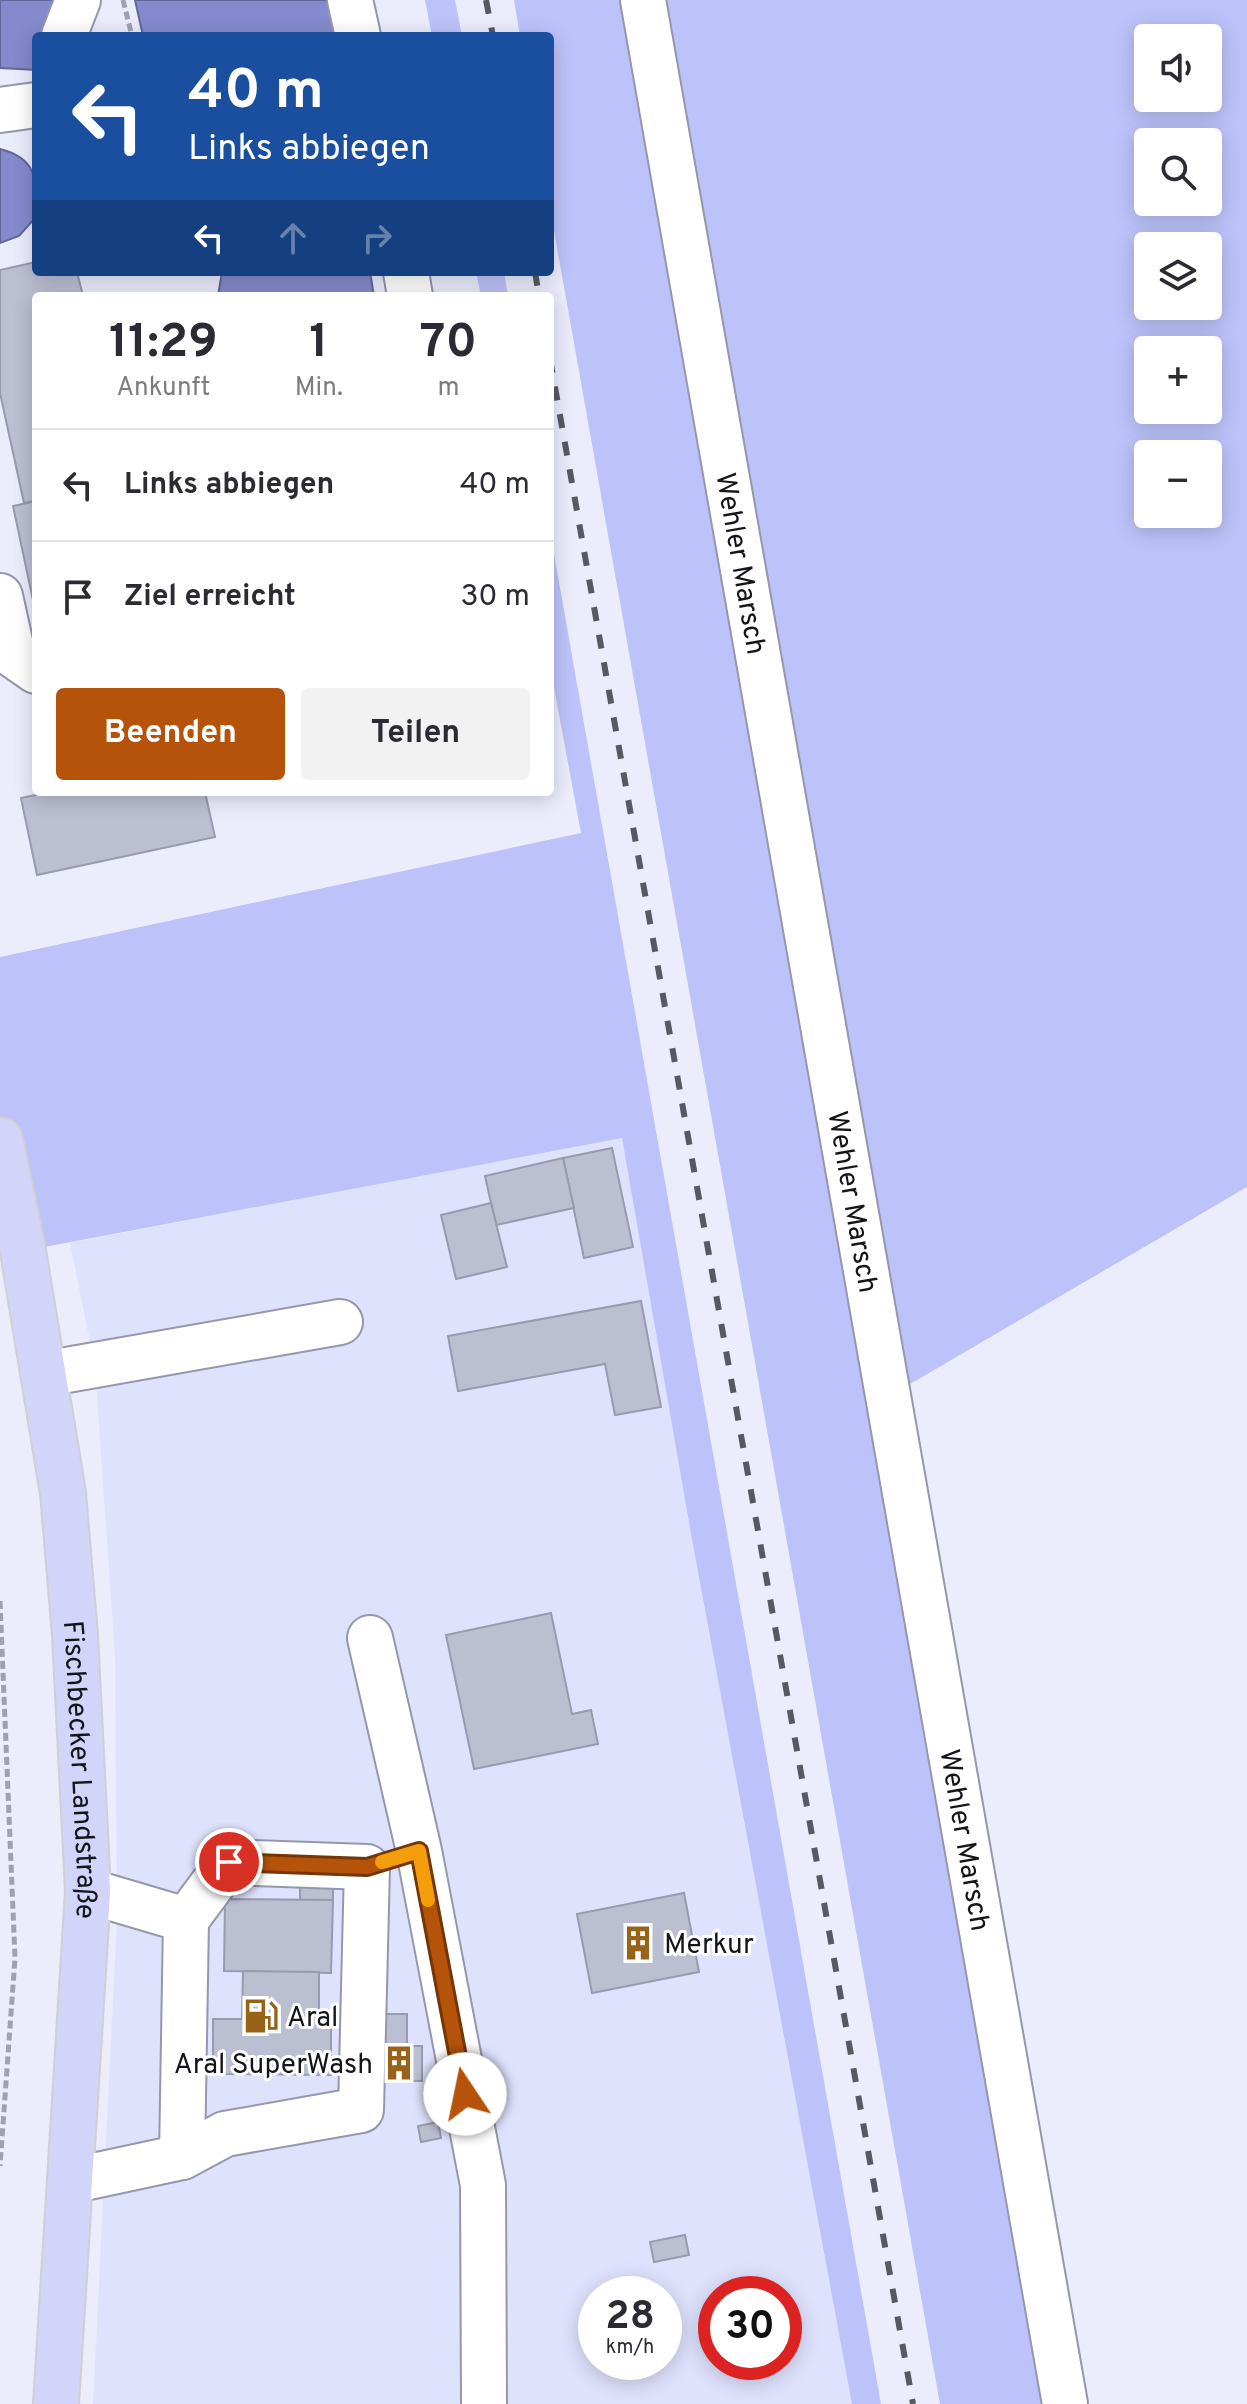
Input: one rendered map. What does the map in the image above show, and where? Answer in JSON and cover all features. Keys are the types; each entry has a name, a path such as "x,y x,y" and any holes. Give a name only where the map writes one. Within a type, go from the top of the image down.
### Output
{"main road":[{"name":"Fischbecker Landstraße","path":"0,1140 63,1493 88,1891 56,2404"}],"street":[{"path":"66,32 78,0"},
{"path":"350,0 357,32"},
{"name":"Wehler Marsch","path":"643,0 1065,2404"},
{"path":"0,110 32,106"},
{"path":"0,596 13,655 32,668"},
{"path":"44,1374 340,1322"},
{"path":"370,1638 415,1840 483,2185 484,2404"},
{"path":"182,2157 186,1920 229,1862 367,1867 415,1840"},
{"path":"70,2181 182,2157 225,2134 361,2110 367,1867"},
{"path":"88,1891 186,1920"}],"path":[{"path":"123,0 131,32"},
{"path":"0,1601 15,1958 0,2166"}],"shaded area":[{"path":"0,0 64,0 48,32 32,32 32,70 0,68"},
{"path":"135,0 332,0 338,32 142,32"},
{"path":"425,0 455,0 461,32 431,32"},
{"path":"514,0 622,0 635,88 736,601 1049,2404 940,2404 554,231 554,32 519,32"},
{"path":"660,0 1247,0 1247,1187 905,1387"},
{"path":"0,149 22,159 32,172 32,221 19,236 0,243"},
{"path":"221,276 371,276 373,292 219,292"},
{"path":"477,276 505,276 507,292 480,292"},
{"path":"554,554 881,2404 852,2404 691,1534 622,1138 23,1251 0,1140 0,957 581,833 554,688"},
{"path":"622,1137 691,1534 852,2404 93,2404 117,1920 115,1657 95,1367 70,1243"}],"building":[{"path":"32,263 32,276 78,276 82,292 32,292 32,502 24,503 0,393 0,270"},
{"path":"32,502 32,595 13,506"},
{"path":"206,796 215,837 37,875 21,798"},
{"path":"612,1148 633,1247 584,1258 563,1158"},
{"path":"563,1158 574,1208 496,1225 485,1176"},
{"path":"491,1203 507,1267 456,1279 441,1215"},
{"path":"641,1301 661,1407 615,1415 605,1364 458,1391 448,1336"},
{"path":"551,1613 572,1714 591,1710 598,1744 474,1769 446,1635"},
{"path":"300,1881 333,1882 333,1900 300,1900"},
{"name":"Merkur","path":"684,1893 699,1972 592,1993 577,1914"},
{"path":"225,1899 333,1900 331,1973 224,1971"},
{"path":"243,1971 319,1972 319,2020 331,2021 331,2075 213,2074 213,2019 242,2019"},
{"name":"Aral SuperWash","path":"376,2014 407,2014 407,2046 422,2046 422,2081 376,2080"},
{"path":"438,2122 441,2138 421,2142 418,2126"},
{"path":"685,2235 689,2255 654,2262 650,2242"}],"railway":[{"path":"486,0 492,32"},
{"path":"536,276 538,292"},
{"path":"554,382 913,2404"}],"slow traffic":[{"path":"382,1862 419,1851 428,1900"}],"place":[{"name":"Merkur","path":"638,1943"},
{"name":"Aral","path":"261,2016"},
{"name":"Aral SuperWash","path":"399,2063"}],"route":[{"path":"229,1862 367,1867 419,1851 465,2094"}]}
